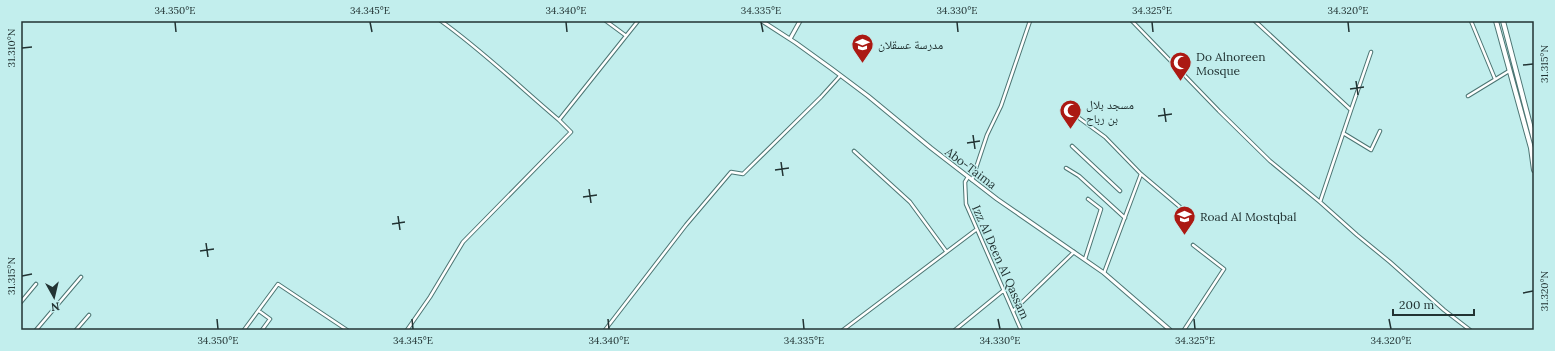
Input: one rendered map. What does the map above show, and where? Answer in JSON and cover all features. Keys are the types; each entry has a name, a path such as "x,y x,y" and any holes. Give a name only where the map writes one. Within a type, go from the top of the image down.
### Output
{"highway":[{"path":"1496,21 1531,148 1534,170"},
{"path":"1503,21 1534,140"},
{"path":"1512,81 1515,82 1518,79"}],"street":[{"path":"407,330 430,297 463,242 571,132 560,120 512,81 488,57 441,21"},
{"path":"606,21 625,35"},
{"path":"560,120 625,35 638,21"},
{"name":"Abo-Taima","path":"762,21 790,39 868,96 972,180 1043,232 1104,273 1170,330"},
{"path":"790,39 800,21"},
{"path":"972,180 986,135 1001,106 1030,21"},
{"path":"1132,21 1270,161 1320,202 1444,310 1470,330"},
{"path":"1255,21 1351,110"},
{"path":"1471,21 1495,79"},
{"path":"1320,202 1342,133 1371,52"},
{"path":"1468,96 1509,71"},
{"path":"605,330 686,225 731,172 743,174 821,97 840,76"},
{"path":"1079,118 1104,137 1141,174 1180,207"},
{"path":"1342,133 1372,150 1380,131"},
{"path":"1072,146 1120,191"},
{"path":"854,151 910,202 946,251"},
{"path":"1066,168 1079,176 1125,218"},
{"path":"1104,273 1141,174"},
{"name":"Izz Al Deen Al Qassam","path":"968,177 965,182 966,204 1021,330"},
{"path":"1085,259 1101,209 1088,199"},
{"path":"843,330 977,229"},
{"path":"1184,330 1224,269 1193,245"},
{"path":"1014,311 1074,252"},
{"path":"36,330 81,276"},
{"path":"21,302 36,284"},
{"path":"244,330 278,284 347,330"},
{"path":"955,330 1004,290"},
{"path":"259,311 270,319 262,330"},
{"path":"76,330 89,315"}],"place":[{"name":"مدرسة عسقلان","path":"863,64"},
{"name":"Do Alnoreen Mosque","path":"1180,82"},
{"name":"مسجد بلال بن رباح","path":"1071,130"},
{"name":"Road Al Mostqbal","path":"1184,236"}]}
